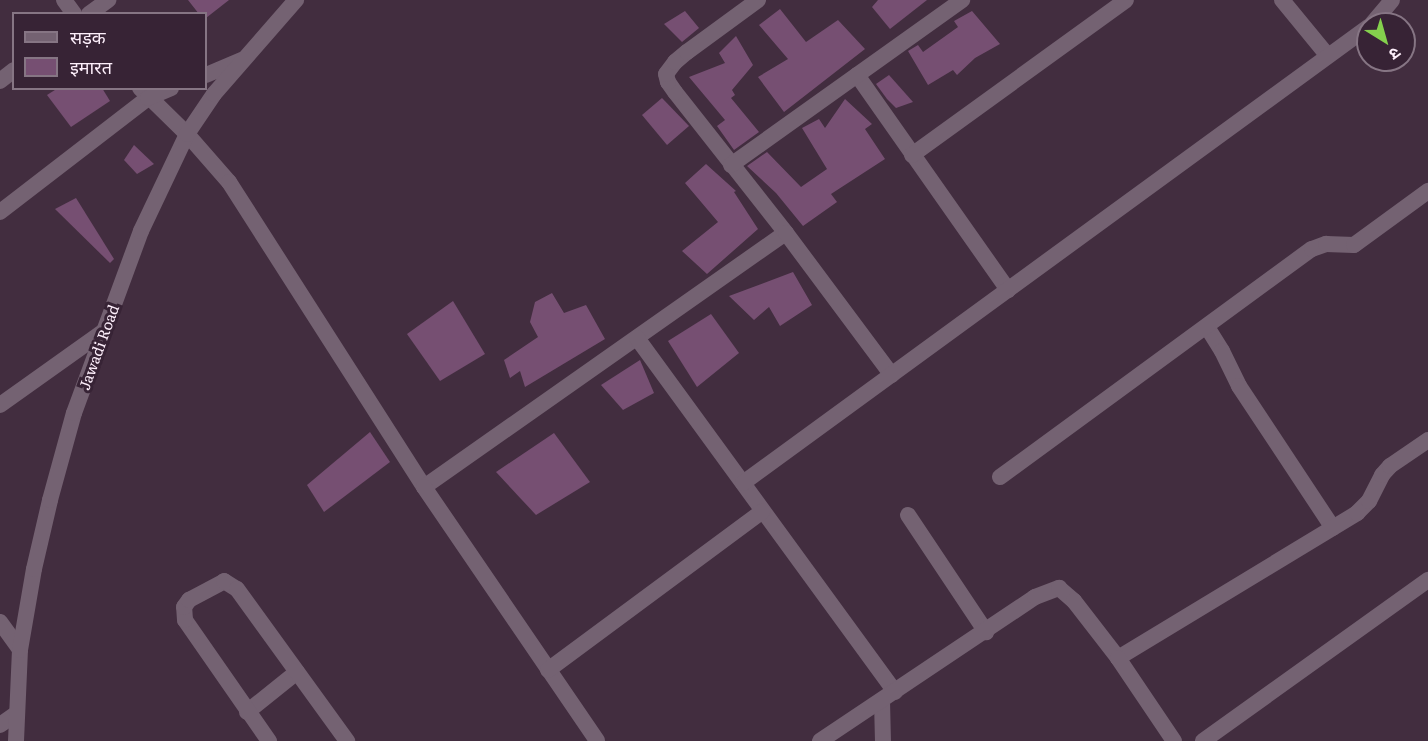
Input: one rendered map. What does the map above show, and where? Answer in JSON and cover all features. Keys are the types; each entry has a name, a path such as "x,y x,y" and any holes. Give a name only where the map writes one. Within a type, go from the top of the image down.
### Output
{"street":[{"path":"64,0 73,12"},
{"path":"92,12 108,0"},
{"name":"Jawadi Road","path":"16,741 20,650 34,569 50,500 74,413 141,231 187,134 214,94 296,0"},
{"path":"758,0 681,57 666,74 668,82 786,233 892,375"},
{"path":"732,165 962,0"},
{"path":"912,155 1126,0"},
{"path":"1282,0 1328,56"},
{"path":"1382,12 1392,0"},
{"path":"743,483 1356,36"},
{"path":"207,75 242,60"},
{"path":"0,81 12,72"},
{"path":"857,75 1008,290"},
{"path":"0,212 144,93 160,90"},
{"path":"144,93 187,134 224,176 424,487 597,741"},
{"path":"1000,477 1312,249 1326,244 1354,245 1428,191"},
{"path":"424,487 786,233"},
{"path":"1207,327 1239,386 1333,528"},
{"path":"0,405 104,331"},
{"path":"637,338 763,511 888,696 883,741"},
{"path":"1118,658 1362,509 1390,466 1428,440"},
{"path":"548,670 763,511"},
{"path":"908,515 986,632"},
{"path":"1203,741 1428,580"},
{"path":"268,741 185,620 184,607 189,600 216,584 228,582 237,589 347,741"},
{"path":"820,741 986,632 1035,597 1059,588 1074,601 1118,658 1174,741"},
{"path":"0,622 20,650"},
{"path":"247,712 297,672"},
{"path":"0,725 16,714"}],"building":[{"path":"188,0 229,0 207,17 207,12 197,12"},
{"path":"878,0 927,0 890,29 872,7"},
{"path":"780,9 806,42 838,20 865,49 784,112 758,77 788,59 759,25"},
{"path":"685,11 699,28 682,42 664,24"},
{"path":"972,11 1000,44 975,58 957,75 953,70 928,85 908,51 918,45 923,52 958,27 954,21"},
{"path":"736,36 753,65 732,90 735,95 731,98 759,132 734,150 717,126 725,120 689,77 725,63 719,53"},
{"path":"889,75 913,102 896,108 887,99 876,84"},
{"path":"55,90 103,90 110,101 71,127 47,95"},
{"path":"662,98 689,126 667,145 642,115"},
{"path":"845,99 872,124 865,129 885,159 831,194 837,202 803,226 776,193 747,166 767,152 801,187 827,169 802,128 819,119 825,128"},
{"path":"134,145 154,164 137,174 124,160"},
{"path":"706,164 736,191 734,192 758,229 707,274 682,251 718,222 685,183"},
{"path":"76,198 114,259 110,263 55,209"},
{"path":"793,272 812,305 780,326 769,307 754,320 729,296"},
{"path":"552,293 564,313 586,305 605,339 525,387 520,371 510,378 504,360 538,337 530,322 535,302"},
{"path":"453,301 485,354 440,381 407,334"},
{"path":"711,314 739,353 697,387 668,341"},
{"path":"640,360 654,393 623,410 601,385"},
{"path":"370,432 390,462 324,512 307,485"},
{"path":"554,433 590,482 536,515 496,472"}]}
